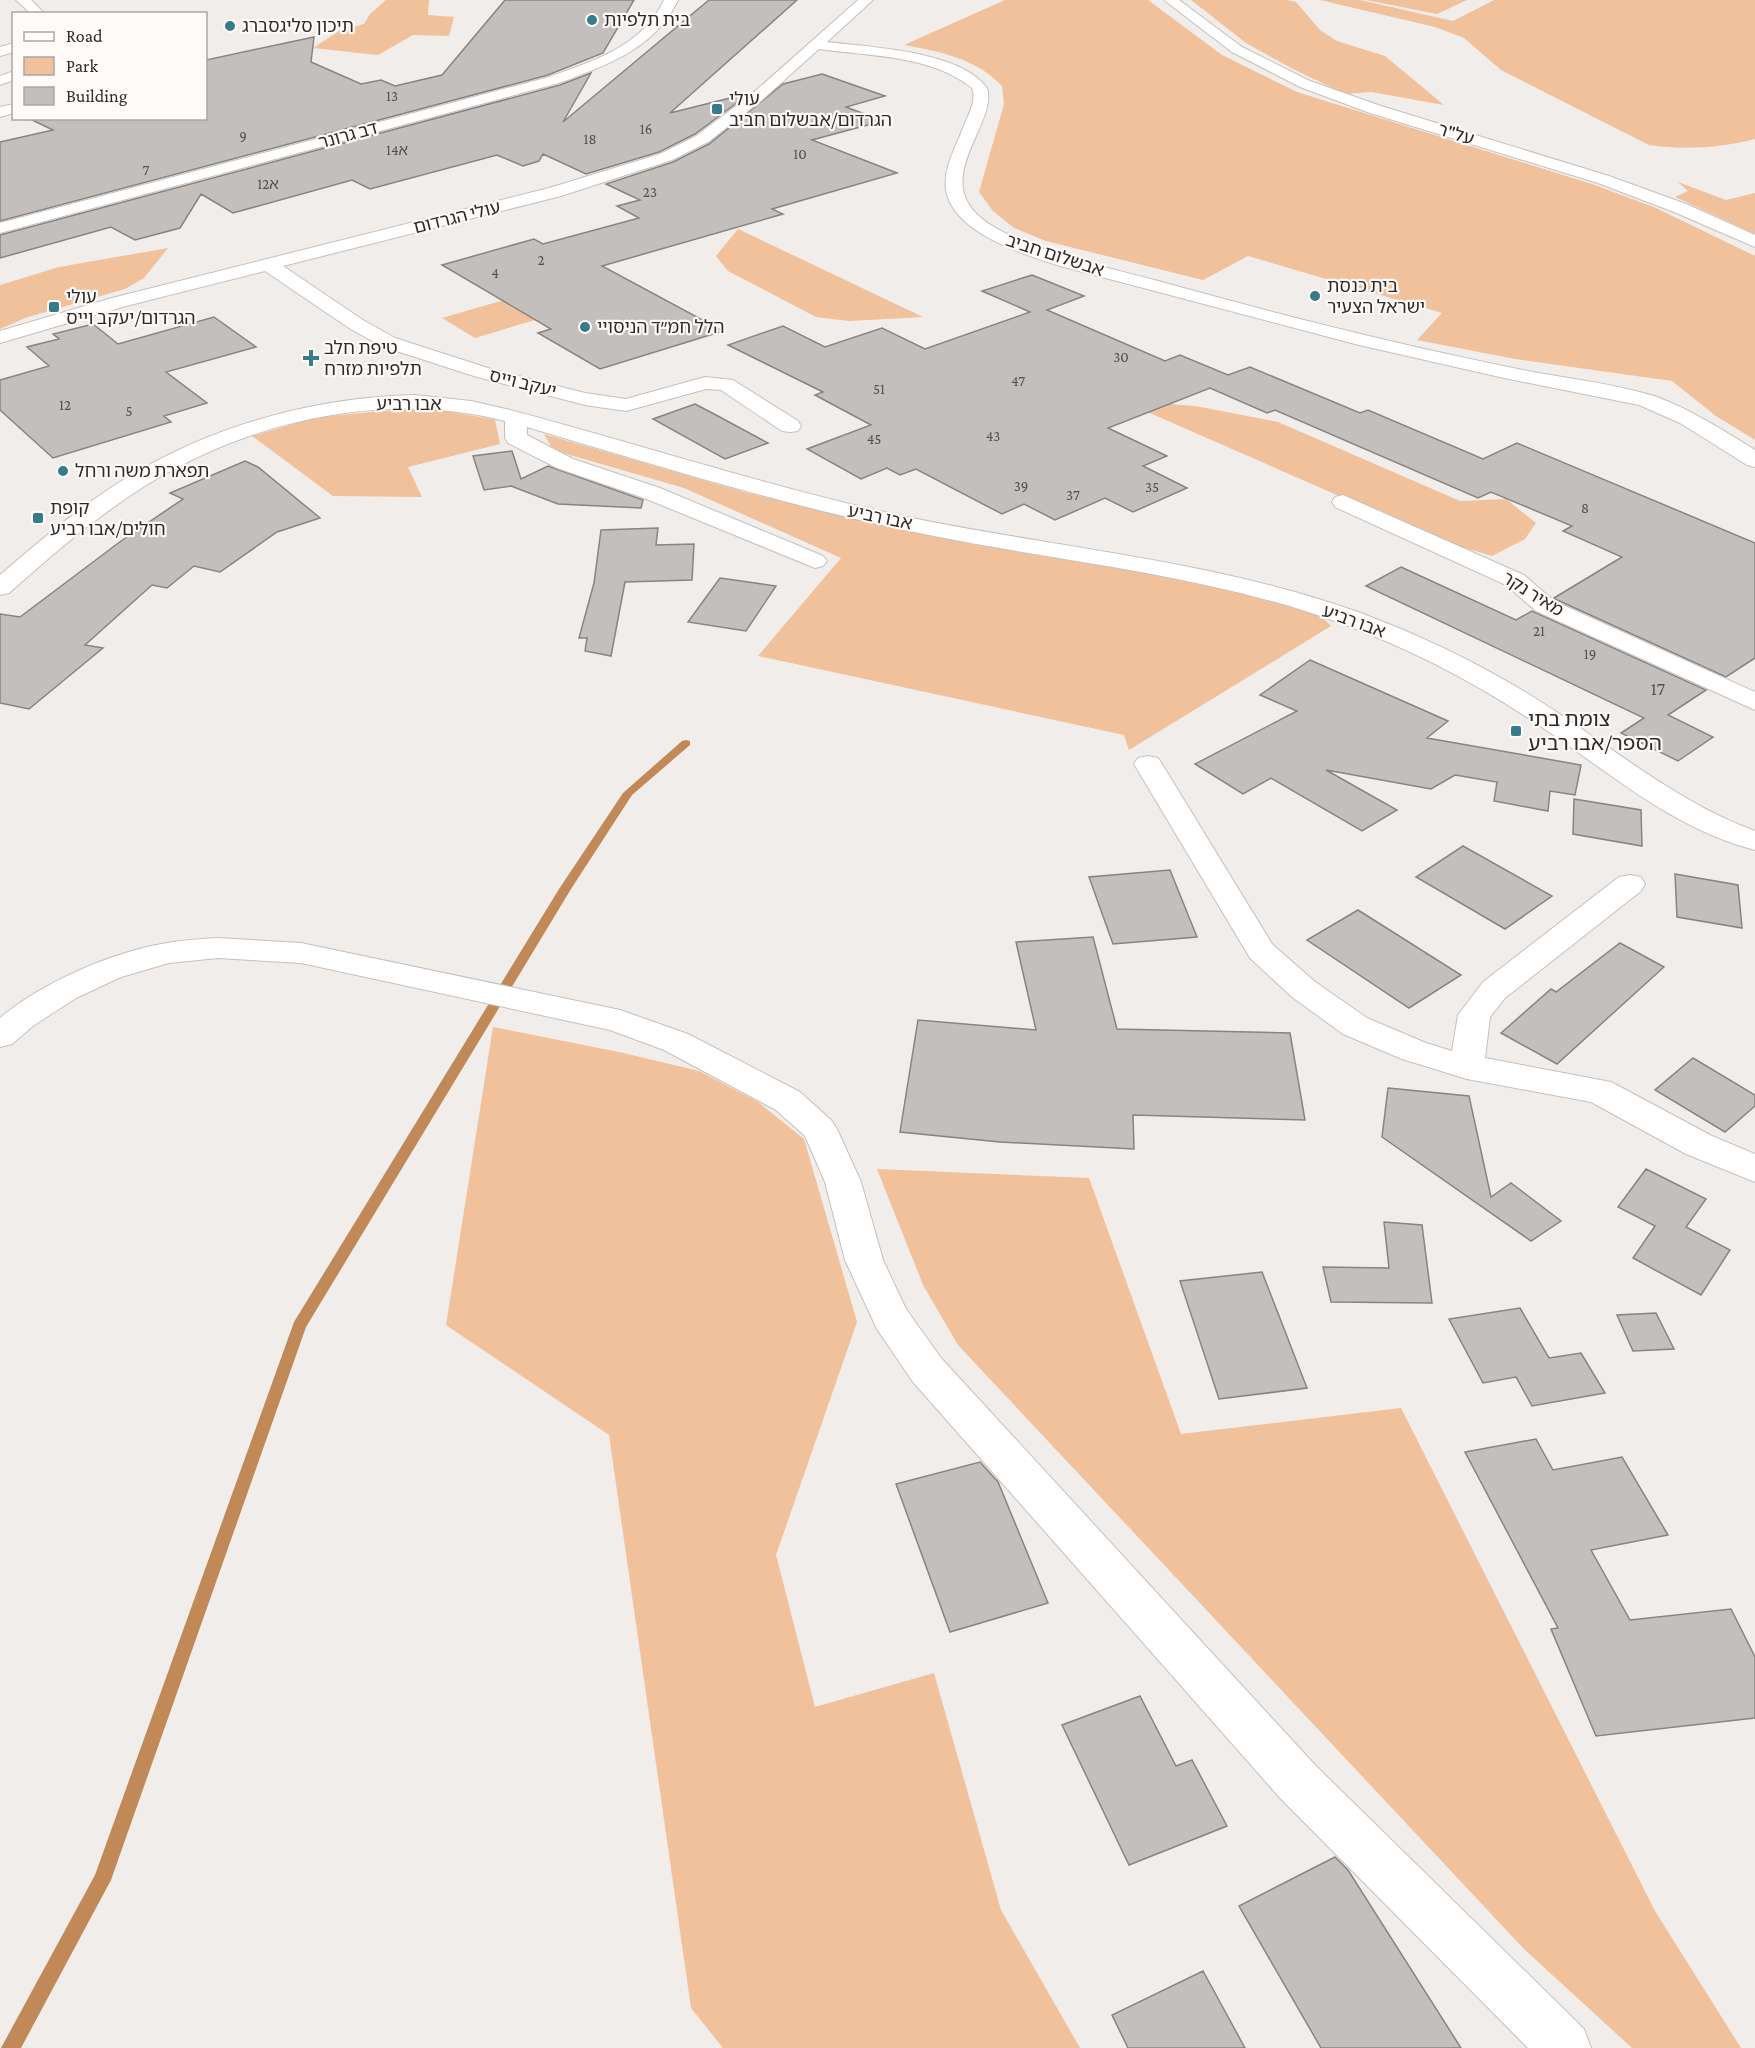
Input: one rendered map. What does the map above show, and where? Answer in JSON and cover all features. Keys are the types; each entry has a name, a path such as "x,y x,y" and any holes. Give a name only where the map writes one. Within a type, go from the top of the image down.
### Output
{"street":[{"path":"23,0 37,12"},
{"name":"דב גרונר","path":"0,228 554,80 611,57 639,41 659,23 671,0"},
{"name":"עולי הגרדום","path":"0,337 119,302 555,192 666,157 702,139 731,118 866,0"},
{"name":"על\"ר","path":"1171,0 1237,50 1313,88 1381,112 1660,198 1755,242"},
{"name":"אבשלום חביב","path":"817,45 917,60 962,74 978,85 982,99 957,166 952,189 962,212 974,222 1006,240 1055,258 1207,300 1447,360 1607,392 1671,408 1755,460"},
{"name":"יעקב וייס","path":"268,264 356,324 388,342 484,373 585,399 626,405 705,383 726,384 790,426"},
{"name":"אבו רביע","path":"0,588 44,549 134,484 194,451 232,436 318,413 385,402 441,402 516,418 815,502 888,520 1232,583 1332,612 1384,630 1429,651 1533,709 1662,798 1697,818 1755,841"},
{"path":"516,418 516,438 532,450 652,493 814,561"},
{"name":"מאיר נקר","path":"1343,502 1515,580 1545,606 1755,702"},
{"path":"1148,764 1261,951 1303,989 1355,1026 1414,1051 1467,1067 1599,1091 1699,1145 1755,1169"},
{"path":"1467,1067 1474,1015 1494,990 1630,884"},
{"path":"0,1036 21,1018 65,990 110,970 167,953 218,948 301,953 620,1021 676,1042 788,1101 819,1129 843,1182 864,1260 891,1318 927,1370 1298,1782 1565,2048"}],"green space":[{"path":"386,0 429,0 428,15 454,17 449,36 413,35 378,55 313,48 339,31 364,24 370,14"},
{"path":"1005,0 1148,0 1222,55 1297,92 1595,185 1656,208 1755,256 1755,440 1716,416 1672,381 1515,359 1417,340 1442,313 1248,256 1203,280 1046,241 1014,228 993,211 979,192 1004,104 1002,86 981,69 969,63 944,53 904,45"},
{"path":"1191,0 1287,0 1296,2 1320,30 1337,41 1385,56 1444,105 1371,92 1345,94 1246,43"},
{"path":"1320,0 1360,0 1453,21 1494,0 1755,0 1755,139 1702,147 1649,145 1501,70 1464,38 1435,27"},
{"path":"1366,0 1467,0 1437,14"},
{"path":"1678,182 1726,200 1755,193 1755,234 1675,197 1688,191"},
{"path":"738,229 923,317 849,321 816,317 728,271 716,256"},
{"path":"168,248 144,278 125,289 25,318 0,329 0,285 59,267"},
{"path":"531,292 565,311 475,338 442,318"},
{"path":"1120,400 1195,406 1278,422 1460,501 1506,499 1536,523 1525,539 1492,556 1442,541"},
{"path":"427,407 495,420 500,444 408,467 422,497 333,496 252,436 317,417"},
{"path":"544,434 744,492 897,528 1218,587 1321,616 1331,626 1129,750 1124,735 758,656 841,558 684,488 553,450"},
{"path":"493,1027 619,1052 699,1071 758,1102 804,1139 857,1322 776,1555 815,1707 934,1673 1001,1910 1080,2048 723,2048 691,2008 609,1435 446,1325"},
{"path":"877,1169 1089,1178 1181,1434 1401,1408 1655,1911 1741,2048 1632,2048 1524,1949 958,1345 923,1285"}],"building":[{"path":"505,0 634,0 603,53 548,75 0,221 0,142 53,130 32,120 207,120 207,60 314,37 311,62 361,84 381,80 395,86 442,75"},
{"path":"709,0 797,0 670,113 750,93 695,134 659,152 586,174 543,154 539,161 523,166 497,155 370,189 352,180 233,213 201,194 180,228 135,240 111,227 0,258 0,235 560,85 591,73 563,122"},
{"path":"822,74 885,96 846,107 883,121 812,140 897,173 772,209 783,214 602,266 723,331 600,369 538,333 551,329 442,265 534,239 543,244 639,218 617,206 640,200 606,184 673,162 709,144 783,84"},
{"path":"1032,275 1084,296 1047,310 1165,361 1180,355 1228,375 1250,367 1360,413 1368,410 1483,459 1517,443 1755,543 1755,658 1726,677 1555,599 1622,557 1563,531 1572,526 1491,492 1478,498 1275,410 1267,413 1210,388 1108,428 1167,456 1143,466 1187,488 1133,512 1105,498 1055,520 1024,504 1002,514 916,469 900,475 887,468 861,479 807,449 871,425 815,395 823,392 728,345 783,326 825,347 882,328 925,349 1030,312 982,291"},
{"path":"214,317 256,347 166,372 207,403 164,416 171,422 53,458 0,410 0,380 49,366 27,347 59,339 53,334 93,324 118,344"},
{"path":"695,404 768,443 725,459 653,419"},
{"path":"512,451 521,479 548,466 643,500 641,508 558,504 511,486 484,490 473,456"},
{"path":"245,461 258,467 320,518 277,532 220,572 194,566 167,588 152,585 85,645 103,648 29,709 0,703 0,614 20,617 121,541 183,499 170,493"},
{"path":"658,528 656,545 694,544 692,580 625,582 611,656 585,651 587,638 579,638 594,583 601,530"},
{"path":"1401,567 1516,620 1532,611 1706,690 1668,715 1713,737 1678,761 1621,733 1644,718 1366,586"},
{"path":"720,578 776,586 746,631 688,622"},
{"path":"1310,660 1448,721 1427,738 1581,765 1575,795 1550,791 1548,811 1494,801 1497,782 1455,775 1431,789 1326,770 1397,810 1362,831 1271,778 1243,794 1195,764 1297,711 1260,695"},
{"path":"1574,799 1641,810 1642,846 1573,834"},
{"path":"1463,846 1552,896 1505,929 1416,877"},
{"path":"1170,870 1197,937 1113,944 1089,877"},
{"path":"1675,874 1738,885 1742,928 1677,917"},
{"path":"1358,910 1461,975 1409,1008 1307,940"},
{"path":"1093,937 1117,1029 1290,1033 1305,1120 1133,1115 1134,1149 1000,1142 900,1132 918,1020 1036,1030 1016,942"},
{"path":"1620,943 1664,967 1557,1064 1501,1033 1551,989 1556,992"},
{"path":"1693,1058 1755,1095 1755,1106 1725,1132 1655,1090"},
{"path":"1388,1088 1469,1096 1491,1197 1511,1183 1561,1221 1531,1241 1382,1137"},
{"path":"1646,1169 1706,1199 1686,1227 1730,1250 1701,1295 1633,1258 1655,1226 1618,1207"},
{"path":"1384,1222 1422,1225 1432,1303 1331,1302 1323,1267 1389,1268"},
{"path":"1262,1272 1307,1388 1219,1399 1180,1281"},
{"path":"1520,1308 1549,1358 1581,1353 1605,1393 1532,1406 1516,1377 1483,1383 1449,1319"},
{"path":"1656,1313 1674,1349 1633,1351 1617,1315"},
{"path":"1536,1439 1553,1470 1622,1457 1668,1535 1591,1550 1630,1620 1731,1609 1755,1657 1755,1718 1596,1736 1551,1629 1558,1628 1465,1452"},
{"path":"980,1462 998,1482 1048,1603 950,1632 896,1484"},
{"path":"1140,1696 1176,1766 1192,1760 1227,1826 1129,1865 1062,1725"},
{"path":"1335,1857 1348,1870 1461,2048 1321,2048 1239,1906"},
{"path":"1203,1971 1245,2048 1128,2048 1112,2015"}],"waterway":[{"path":"11,2048 102,1880 299,1326 565,889 628,793 686,743"}],"place":[{"name":"בית תלפיות","path":"592,20"},
{"name":"תיכון סליגסברג","path":"230,26"},
{"name":"עולי הגרדום/אבשלום חביב","path":"717,109"},
{"name":"בית כנסת ישראל הצעיר","path":"1315,296"},
{"name":"עולי הגרדום/יעקב וייס","path":"54,307"},
{"name":"הלל חמ״ד הניסויי","path":"585,327"},
{"name":"טיפת חלב תלפיות מזרח","path":"311,358"},
{"name":"תפארת משה ורחל","path":"63,471"},
{"name":"קופת חולים/אבו רביע","path":"38,518"},
{"name":"צומת בתי הספר/אבו רביע","path":"1516,731"}]}
